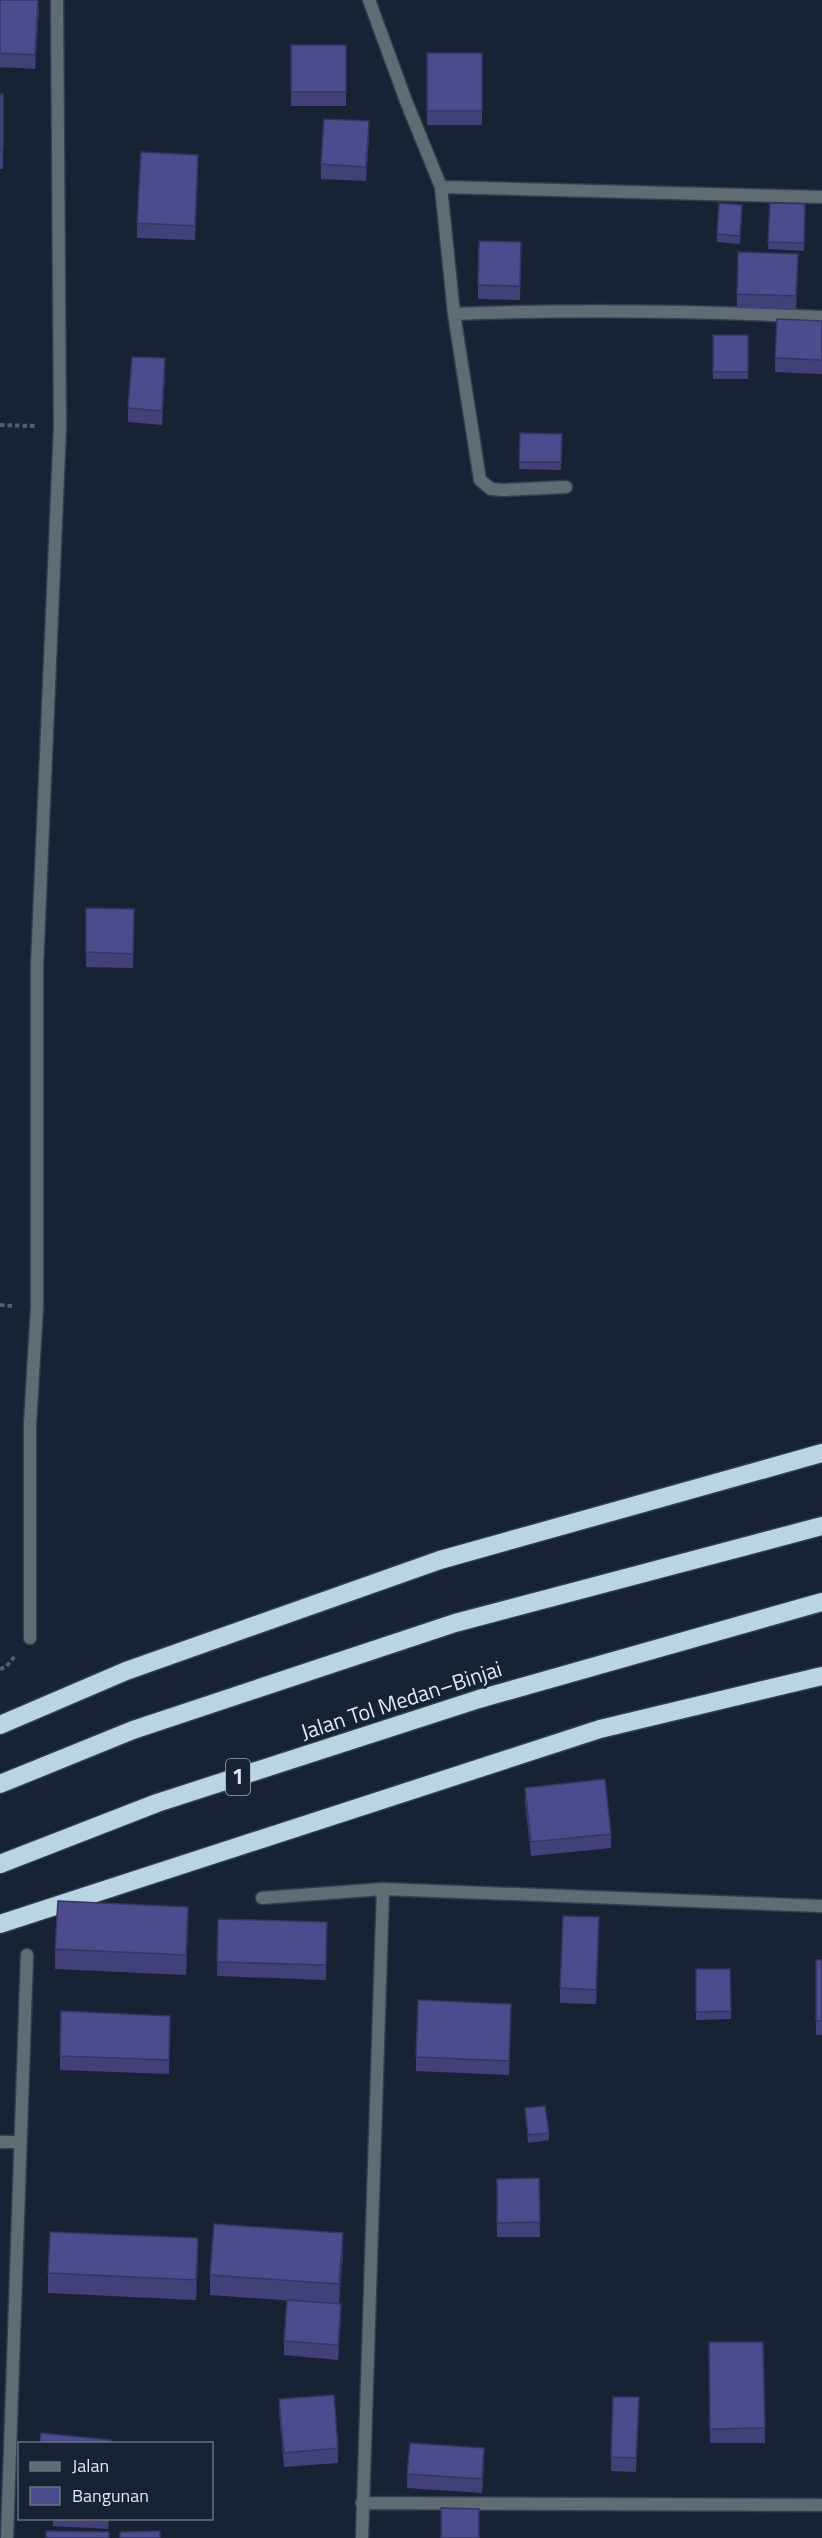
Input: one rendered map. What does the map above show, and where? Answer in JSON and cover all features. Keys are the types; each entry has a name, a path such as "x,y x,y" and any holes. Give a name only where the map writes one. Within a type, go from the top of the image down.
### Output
{"highway":[{"path":"0,1725 126,1671 440,1560 822,1453"},
{"path":"0,1784 133,1730 455,1623 822,1526"},
{"name":"Jalan Tol Medan–Binjai","path":"0,1864 157,1803 479,1700 822,1602"},
{"path":"0,1924 600,1729 822,1676"}],"street":[{"path":"30,1638 30,1424 37,1307 37,966 60,427 57,0"},
{"path":"369,0 441,187 453,314 480,480 491,489 566,487"},
{"path":"441,187 822,197"},
{"path":"453,314 538,310 679,311 822,316"},
{"path":"362,2538 384,1889"},
{"path":"262,1898 384,1889 822,1906"},
{"path":"7,2538 27,1955"},
{"path":"0,2142 19,2142"},
{"path":"362,2503 822,2505"}],"path":[{"path":"0,425 60,427"}],"building":[{"path":"0,0 38,0 35,55 0,53"},
{"path":"291,45 346,45 346,92 291,92"},
{"path":"427,53 482,53 482,111 427,111"},
{"path":"0,94 3,94 3,149 0,149"},
{"path":"324,119 369,121 366,167 321,164"},
{"path":"141,152 198,155 195,226 137,223"},
{"path":"719,203 742,205 740,236 717,234"},
{"path":"770,203 805,204 804,243 768,242"},
{"path":"479,241 521,242 520,286 478,285"},
{"path":"738,252 798,254 796,296 737,294"},
{"path":"777,319 822,321 822,360 775,358"},
{"path":"713,335 748,335 748,372 713,372"},
{"path":"132,357 165,358 162,411 128,408"},
{"path":"520,433 562,434 561,462 519,462"},
{"path":"86,908 134,909 133,954 86,952"},
{"path":"605,1779 611,1834 531,1842 525,1788"},
{"path":"58,1901 188,1907 186,1955 55,1949"},
{"path":"563,1916 599,1917 596,1990 560,1988"},
{"path":"218,1919 327,1922 326,1965 217,1962"},
{"path":"816,1960 822,1960 822,2021 816,2021"},
{"path":"696,1969 730,1969 731,2011 696,2012"},
{"path":"418,2000 511,2004 509,2061 416,2057"},
{"path":"61,2011 170,2016 169,2060 60,2056"},
{"path":"545,2106 549,2133 528,2135 525,2108"},
{"path":"539,2178 540,2222 497,2223 497,2179"},
{"path":"214,2224 343,2233 339,2284 210,2275"},
{"path":"50,2232 198,2238 196,2280 48,2273"},
{"path":"287,2300 341,2304 338,2345 284,2341"},
{"path":"709,2342 763,2342 765,2428 710,2429"},
{"path":"334,2395 338,2448 284,2453 279,2399"},
{"path":"613,2397 639,2397 636,2458 611,2457"},
{"path":"41,2433 111,2440 111,2442 40,2442"},
{"path":"410,2443 484,2448 482,2479 407,2474"},
{"path":"441,2508 479,2509 479,2538 441,2538"},
{"path":"46,2531 109,2532 109,2538 46,2538"},
{"path":"160,2531 160,2538 120,2538 120,2532"}]}
